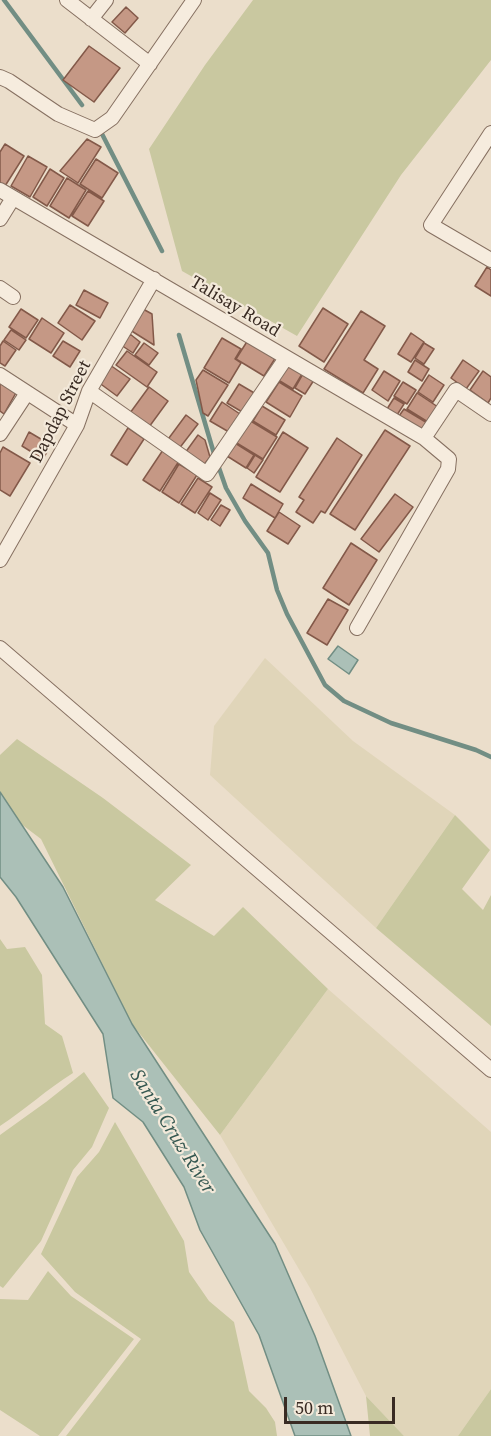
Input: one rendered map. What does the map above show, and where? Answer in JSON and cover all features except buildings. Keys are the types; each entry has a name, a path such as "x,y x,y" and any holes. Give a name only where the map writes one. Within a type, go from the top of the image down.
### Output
{"street":[{"path":"67,0 150,64"},
{"path":"91,19 106,0"},
{"path":"0,77 58,114 95,130 112,118 150,64 187,2"},
{"path":"491,134 431,225 491,260"},
{"name":"Talisay Road","path":"0,190 424,438 449,459 448,470 357,628"},
{"path":"0,219 13,198"},
{"name":"Dapdap Street","path":"1,558 77,425 89,391 154,279"},
{"path":"0,288 13,297"},
{"path":"89,391 207,474 286,358"},
{"path":"0,375 77,425"},
{"path":"424,438 456,390 491,414"},
{"path":"0,434 27,393"},
{"path":"0,648 491,1070"}],"shaded area":[{"path":"265,658 353,741 455,815 376,928 210,775 214,726"},
{"path":"328,989 491,1132 491,1389 458,1436 404,1436 366,1396 310,1288 220,1135"}],"green space":[{"path":"253,0 491,0 491,60 401,175 297,336 182,271 149,149 205,65"},
{"path":"17,739 103,798 191,865 155,900 214,936 243,907 328,989 220,1135 132,1024 41,839 0,808 0,755"},
{"path":"455,815 490,850 462,889 483,910 491,895 491,1026 376,928"},
{"path":"0,939 7,949 25,947 42,975 45,1024 62,1036 73,1073 0,1126"},
{"path":"84,1072 109,1108 92,1147 73,1170 41,1241 3,1288 0,1286 0,1135"},
{"path":"115,1122 184,1241 189,1272 209,1301 234,1322 249,1391 266,1408 275,1422 277,1436 66,1436 141,1339 75,1292 41,1254 77,1177 99,1152"},
{"path":"48,1271 71,1296 134,1339 58,1436 40,1436 0,1410 0,1299 28,1300"},
{"path":"491,1389 491,1436 458,1436"},
{"path":"366,1396 404,1436 370,1436"}],"water":[{"path":"338,646 358,660 349,674 328,659"},
{"name":"Santa Cruz River","path":"0,792 63,887 132,1024 275,1244 315,1336 351,1436 295,1436 259,1335 200,1230 184,1187 143,1122 113,1098 103,1034 16,897 0,877"}],"waterway":[{"path":"4,0 82,105"},
{"path":"101,132 162,251"},
{"path":"179,335 215,457"},
{"path":"218,465 226,488 245,521 268,553 277,590 287,614 325,685 344,701 391,723 491,757"}]}
